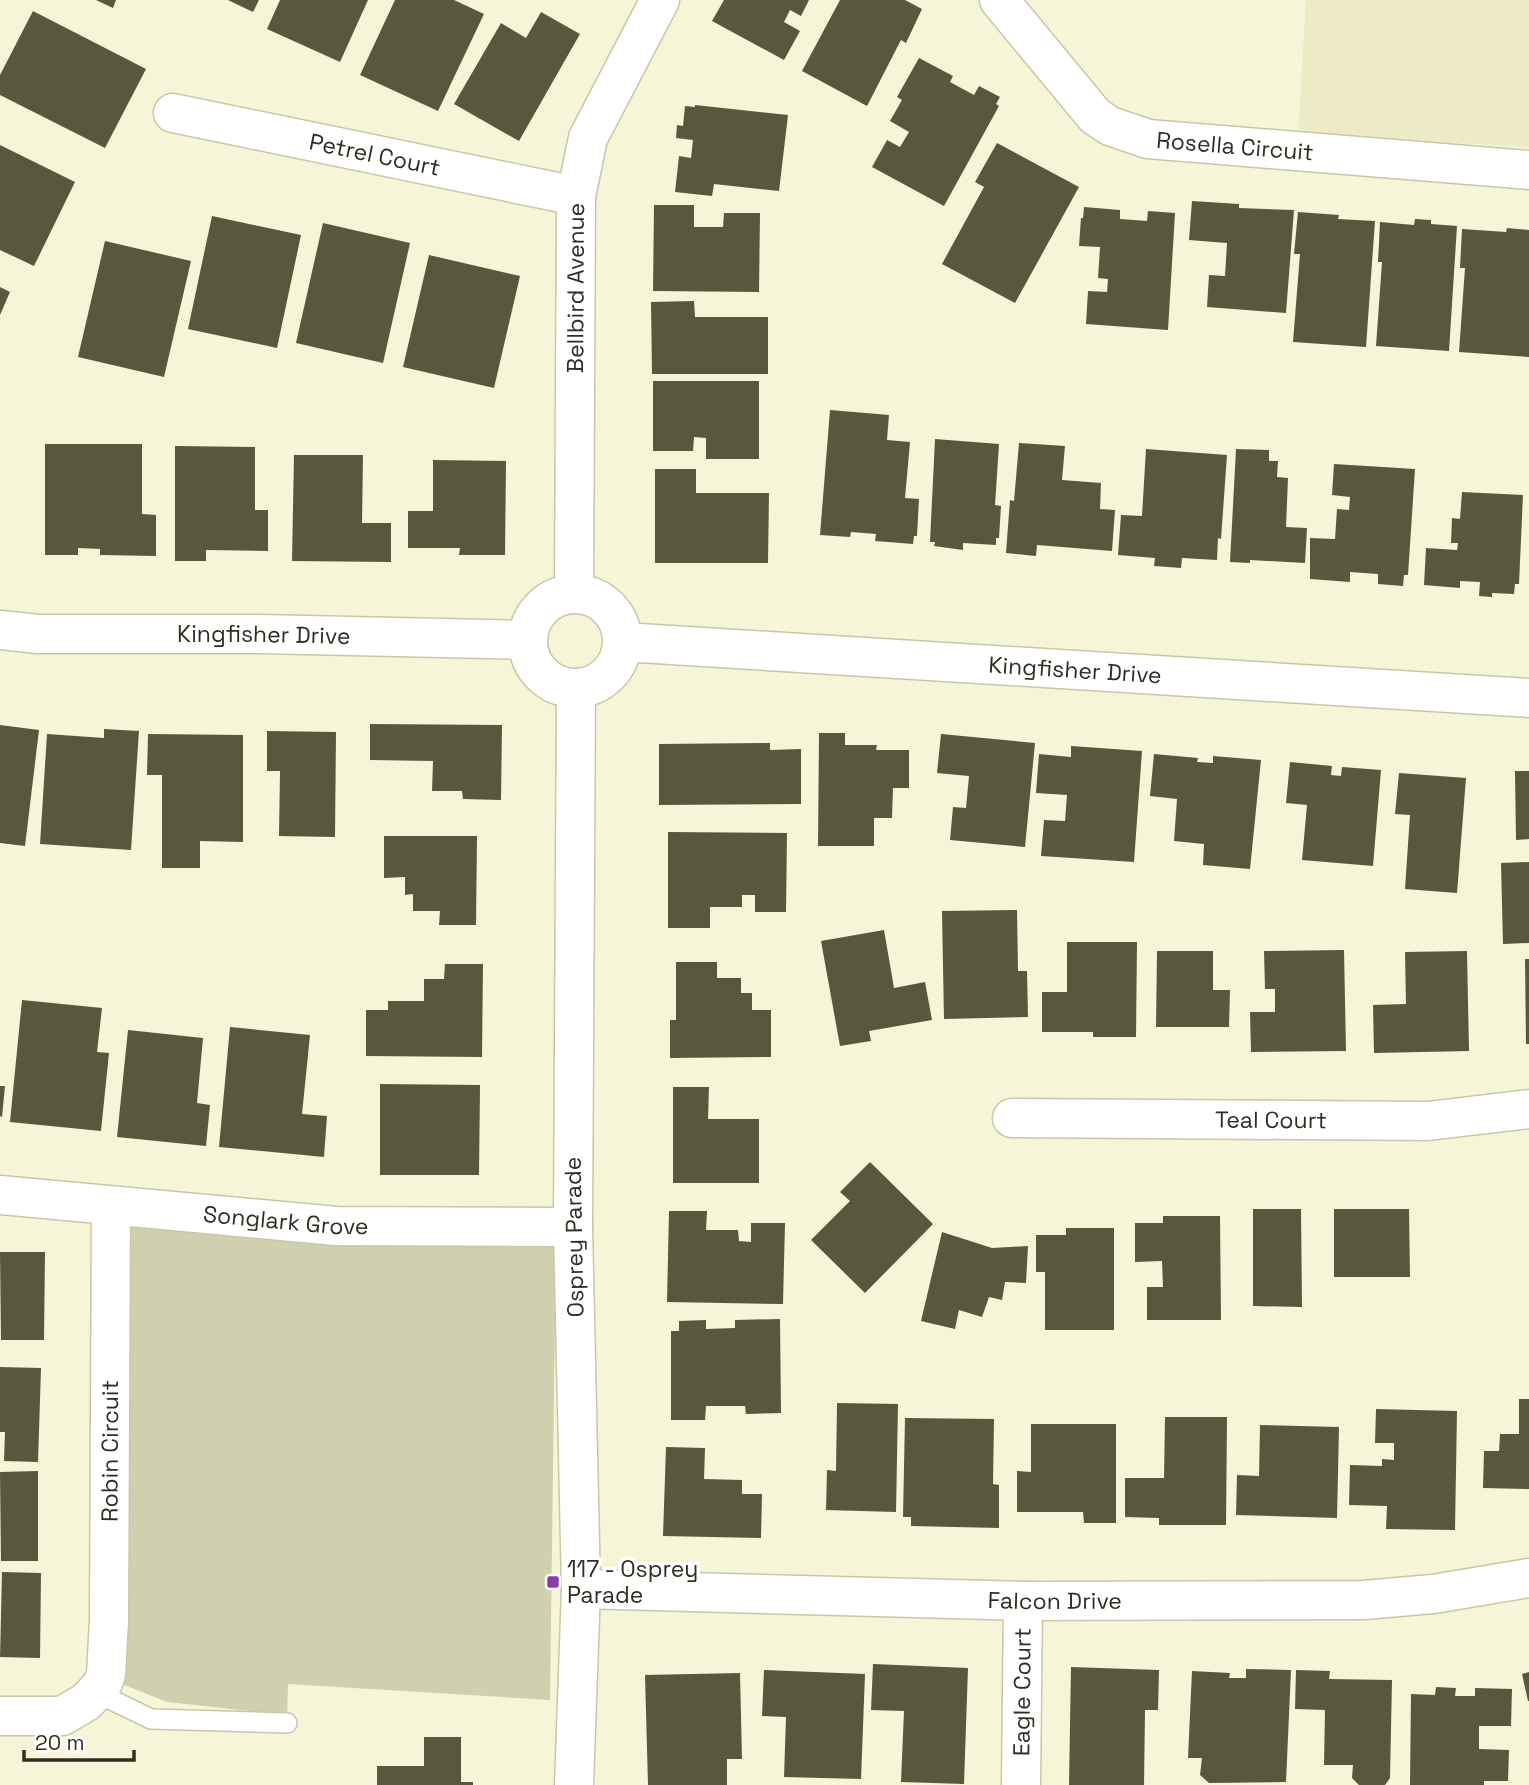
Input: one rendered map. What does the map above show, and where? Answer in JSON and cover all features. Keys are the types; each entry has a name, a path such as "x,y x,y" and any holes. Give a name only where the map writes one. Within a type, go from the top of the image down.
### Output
{"street":[{"name":"Bellbird Avenue","path":"574,594 576,196 588,138 660,0"},
{"name":"Rosella Circuit","path":"999,0 1094,116 1110,127 1148,139 1529,170"},
{"name":"Petrel Court","path":"173,113 576,196"},
{"path":"574,594 593,598 608,606 620,623 623,642 619,660 609,674 576,688 557,683 542,675 533,659 528,640 532,623 541,608 555,599 574,594"},
{"name":"Kingfisher Drive","path":"0,631 38,634 260,634 528,640"},
{"name":"Kingfisher Drive","path":"623,642 1529,698"},
{"name":"Osprey Parade","path":"574,1785 581,1589 573,1227 576,688"},
{"name":"Teal Court","path":"1012,1118 1429,1121 1529,1108"},
{"name":"Songlark Grove","path":"0,1195 336,1226 573,1227"},
{"name":"Robin Circuit","path":"96,1692 106,1674 109,1649 111,1206"},
{"name":"Falcon Drive","path":"581,1589 1023,1601 1364,1600 1433,1594 1529,1578"},
{"name":"Eagle Court","path":"1021,1785 1023,1601"},
{"path":"0,1716 62,1716 76,1710 96,1692"}],"lane":[{"path":"96,1692 151,1719 287,1723"}],"shaded area":[{"path":"1306,0 1529,0 1529,147 1298,134"}],"green space":[{"path":"125,1212 556,1242 550,1700 288,1684 287,1723 286,1715 167,1702 117,1682"}],"building":[{"path":"96,0 116,0 113,8"},
{"path":"228,0 259,0 253,12"},
{"path":"280,0 368,0 340,62 267,29"},
{"path":"395,0 454,0 484,14 438,111 360,75"},
{"path":"724,0 809,0 801,16 790,10 784,22 800,31 784,60 712,21"},
{"path":"840,0 905,0 922,9 906,43 901,40 867,106 802,71"},
{"path":"33,11 146,69 105,148 0,95 0,75"},
{"path":"541,12 580,34 519,141 454,104 501,23 526,38"},
{"path":"919,58 953,76 950,82 974,95 979,86 1000,97 996,104 999,106 944,206 872,167 887,140 900,147 909,132 890,121 902,100 897,97"},
{"path":"685,106 788,115 779,191 714,184 712,196 675,192 679,156 691,158 693,140 676,138 677,125 683,126"},
{"path":"997,143 1079,187 1015,303 942,264 984,187 975,182"},
{"path":"0,145 75,182 34,266 0,250"},
{"path":"1192,201 1239,204 1239,208 1294,210 1286,313 1207,307 1209,275 1225,276 1227,243 1189,240"},
{"path":"654,205 694,205 694,227 723,227 724,213 760,213 759,292 653,291"},
{"path":"1084,207 1120,210 1120,219 1147,221 1148,211 1175,213 1168,330 1086,324 1088,291 1107,292 1108,279 1098,278 1100,247 1079,246"},
{"path":"1298,212 1339,215 1338,219 1375,221 1366,347 1293,342 1300,254 1294,254"},
{"path":"212,216 301,235 277,348 188,329"},
{"path":"1415,219 1431,220 1431,224 1457,226 1449,351 1376,346 1382,262 1378,262 1380,222 1414,225"},
{"path":"323,223 410,243 383,363 296,343"},
{"path":"1507,228 1529,230 1529,357 1459,352 1465,268 1460,268 1462,229 1506,232"},
{"path":"105,241 191,261 164,377 78,357"},
{"path":"429,255 520,276 494,388 403,367"},
{"path":"0,287 10,292 0,315"},
{"path":"694,301 695,317 768,317 768,374 652,374 651,302"},
{"path":"653,381 759,381 759,459 706,459 706,438 694,437 693,451 653,451"},
{"path":"830,410 889,415 887,440 910,442 905,498 919,499 917,536 914,536 913,544 875,541 876,534 851,532 850,537 820,535"},
{"path":"935,439 999,444 995,505 1001,506 996,545 963,543 963,550 934,546 935,542 930,542"},
{"path":"1019,443 1065,446 1062,480 1101,483 1100,509 1115,510 1112,551 1037,545 1036,556 1006,553 1010,500 1014,501"},
{"path":"45,444 142,444 142,514 156,515 156,556 100,555 100,549 78,548 78,555 45,555"},
{"path":"175,446 255,447 255,510 268,510 268,551 206,550 206,561 175,561"},
{"path":"1146,449 1227,455 1217,560 1182,558 1181,568 1154,566 1155,558 1118,555 1121,515 1142,516"},
{"path":"1236,449 1269,450 1269,461 1278,461 1277,477 1288,478 1286,527 1307,528 1305,563 1250,560 1250,563 1230,562"},
{"path":"294,455 363,455 362,523 391,523 391,562 292,561"},
{"path":"433,460 506,461 505,555 459,555 460,548 408,548 408,511 433,511"},
{"path":"1334,464 1415,469 1408,575 1404,575 1403,586 1378,584 1378,574 1350,572 1350,582 1310,579 1310,538 1335,539 1337,509 1349,510 1350,497 1332,495"},
{"path":"655,469 696,469 696,493 769,493 768,563 655,563"},
{"path":"1462,492 1523,495 1519,584 1515,584 1514,594 1492,593 1492,597 1479,596 1480,582 1460,581 1460,588 1424,585 1426,548 1457,550 1458,543 1451,543 1452,518 1460,519"},
{"path":"370,724 502,725 501,800 463,799 462,791 432,791 433,761 370,760"},
{"path":"0,725 39,730 25,846 0,843"},
{"path":"104,729 139,731 131,850 40,844 47,734 104,738"},
{"path":"267,731 336,732 335,837 279,836 280,771 267,771"},
{"path":"819,733 845,733 845,745 877,745 876,750 909,750 909,788 893,788 892,818 874,818 874,846 818,846"},
{"path":"148,734 243,735 243,842 200,841 200,868 162,868 162,775 147,775"},
{"path":"941,734 1035,743 1025,847 950,840 953,807 966,808 969,776 937,773"},
{"path":"770,743 770,750 801,749 801,804 659,805 659,744"},
{"path":"1071,746 1142,751 1134,862 1041,856 1044,820 1065,821 1067,795 1036,793 1039,754 1071,757"},
{"path":"1154,754 1198,758 1197,762 1213,763 1213,756 1261,760 1250,869 1203,865 1204,844 1174,841 1177,799 1150,796"},
{"path":"1290,762 1332,766 1331,775 1341,776 1342,767 1381,770 1373,866 1302,860 1307,805 1286,803"},
{"path":"1515,771 1529,771 1529,839 1516,840"},
{"path":"1399,773 1466,778 1457,893 1405,889 1410,815 1395,814"},
{"path":"668,832 787,833 786,912 755,912 755,895 742,895 742,907 710,907 710,928 668,928"},
{"path":"384,836 477,836 476,925 439,925 440,911 413,911 413,894 405,895 405,877 384,878"},
{"path":"1529,862 1529,943 1503,944 1501,863"},
{"path":"1017,910 1018,971 1027,971 1028,1017 944,1019 942,911"},
{"path":"884,930 894,988 925,982 932,1020 869,1031 871,1041 840,1046 821,941"},
{"path":"1067,942 1137,942 1136,1037 1093,1037 1093,1032 1042,1032 1042,992 1067,992"},
{"path":"1344,950 1346,1051 1251,1052 1250,1012 1275,1012 1275,989 1265,989 1264,951"},
{"path":"1157,951 1213,951 1213,990 1230,990 1229,1027 1156,1027"},
{"path":"1467,951 1469,1051 1374,1053 1373,1005 1406,1004 1405,952"},
{"path":"1525,959 1529,959 1529,1044 1526,1044"},
{"path":"676,962 717,962 717,978 741,978 741,993 752,993 752,1010 771,1010 771,1057 670,1058 670,1020 676,1020"},
{"path":"445,964 483,964 482,1057 366,1056 366,1010 388,1010 388,1001 424,1001 424,979 444,979"},
{"path":"22,1000 102,1008 97,1052 109,1053 101,1131 10,1122"},
{"path":"230,1027 310,1035 302,1114 327,1116 324,1157 219,1147"},
{"path":"128,1030 203,1038 197,1103 210,1105 206,1146 117,1137"},
{"path":"380,1084 480,1085 479,1175 380,1175"},
{"path":"0,1086 5,1086 2,1117 0,1116"},
{"path":"673,1087 709,1087 708,1119 759,1119 759,1183 673,1183"},
{"path":"870,1162 933,1224 865,1293 811,1240 850,1201 840,1192"},
{"path":"1253,1209 1301,1209 1302,1307 1253,1306"},
{"path":"1334,1209 1409,1209 1410,1277 1334,1277"},
{"path":"669,1211 707,1211 706,1230 738,1230 739,1241 751,1242 751,1223 785,1223 783,1304 667,1302"},
{"path":"1163,1216 1220,1216 1221,1320 1147,1320 1147,1287 1163,1287 1162,1261 1135,1262 1135,1223 1163,1223"},
{"path":"1066,1228 1114,1228 1114,1330 1045,1330 1045,1272 1036,1272 1036,1235 1066,1235"},
{"path":"942,1232 992,1248 1028,1246 1026,1283 1005,1282 1002,1300 989,1297 982,1317 959,1310 955,1329 921,1321"},
{"path":"0,1252 45,1252 44,1340 1,1340"},
{"path":"780,1319 781,1413 746,1414 745,1406 706,1406 705,1420 671,1420 671,1331 679,1331 679,1321 706,1320 706,1329 735,1328 735,1320"},
{"path":"0,1367 41,1368 38,1462 4,1461 5,1432 0,1432"},
{"path":"1519,1399 1529,1399 1529,1489 1483,1488 1484,1451 1499,1451 1500,1434 1519,1434"},
{"path":"837,1403 898,1404 896,1512 826,1510 827,1470 836,1471"},
{"path":"1376,1409 1457,1411 1455,1530 1386,1529 1387,1506 1349,1505 1350,1465 1382,1466 1382,1459 1394,1460 1394,1443 1375,1443"},
{"path":"1165,1417 1227,1417 1226,1525 1159,1525 1159,1518 1125,1517 1125,1478 1164,1478"},
{"path":"905,1418 994,1419 993,1484 999,1485 999,1528 911,1526 911,1517 903,1517"},
{"path":"1031,1424 1116,1424 1116,1523 1084,1523 1083,1512 1017,1512 1017,1471 1031,1472"},
{"path":"1260,1425 1339,1427 1337,1518 1236,1515 1237,1475 1259,1476"},
{"path":"666,1447 705,1448 704,1479 742,1480 742,1494 762,1494 761,1538 663,1536"},
{"path":"38,1471 38,1561 1,1561 0,1472"},
{"path":"2,1572 41,1573 40,1658 0,1657"},
{"path":"873,1664 968,1668 964,1784 901,1782 904,1711 871,1710"},
{"path":"1071,1667 1159,1670 1158,1710 1145,1710 1144,1785 1069,1785"},
{"path":"1246,1669 1291,1670 1286,1782 1209,1783 1200,1775 1202,1758 1188,1758 1192,1671 1230,1673 1229,1678 1246,1678"},
{"path":"764,1670 865,1674 861,1779 784,1777 786,1717 762,1716"},
{"path":"1296,1670 1330,1671 1329,1679 1392,1680 1390,1778 1385,1785 1359,1785 1352,1778 1353,1765 1324,1765 1325,1710 1295,1709"},
{"path":"1529,1672 1529,1701 1528,1701 1522,1674"},
{"path":"740,1673 742,1759 727,1759 727,1785 648,1785 645,1675"},
{"path":"1436,1687 1456,1688 1455,1696 1475,1696 1475,1688 1512,1689 1511,1726 1479,1726 1479,1749 1509,1750 1508,1781 1484,1781 1484,1785 1410,1785 1411,1694 1435,1695"},
{"path":"424,1737 461,1737 461,1782 473,1782 473,1785 377,1785 377,1766 424,1766"}],"place":[{"name":"117 - Osprey Parade","path":"553,1582"}]}
